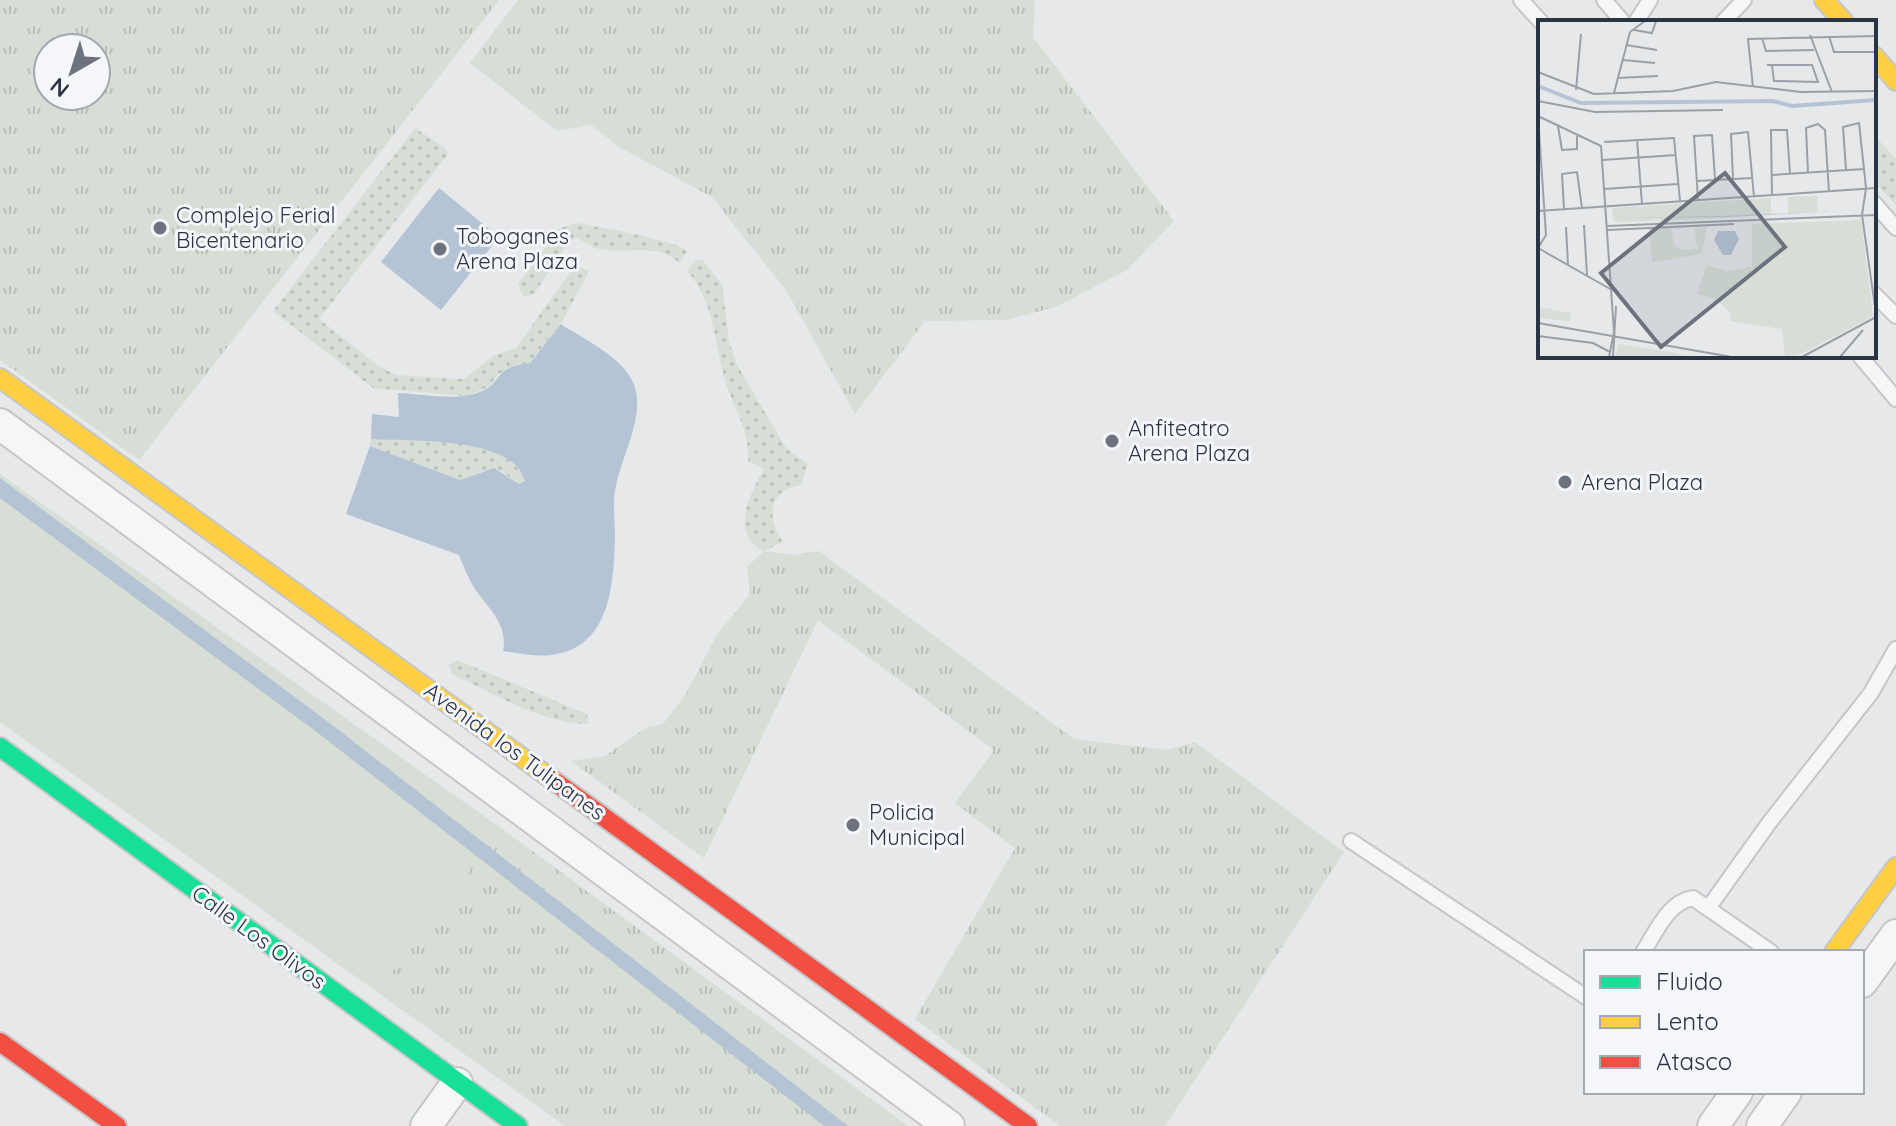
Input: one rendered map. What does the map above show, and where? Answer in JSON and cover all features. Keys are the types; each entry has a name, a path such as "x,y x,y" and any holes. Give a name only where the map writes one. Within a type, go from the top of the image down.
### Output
{"street":[{"path":"1821,3 1842,20"},
{"path":"1876,58 1896,81"},
{"name":"Avenida los Tulipanes","path":"0,378 1028,1126"},
{"name":"Avenida los Tulipanes","path":"0,424 949,1126"},
{"name":"Calle Los Olivos","path":"0,747 518,1126"},
{"path":"1835,950 1896,867"},
{"path":"717,953 744,918"},
{"path":"1864,979 1896,935"},
{"path":"0,1042 117,1126"},
{"path":"426,1126 457,1083"},
{"path":"1713,1126 1736,1094"},
{"path":"1762,1126 1785,1094"}],"lane":[{"path":"1521,0 1539,20"},
{"path":"1604,0 1621,20"},
{"path":"1637,20 1650,0"},
{"path":"1725,20 1744,0"},
{"path":"1876,205 1896,228"},
{"path":"1876,296 1896,316"},
{"path":"1862,358 1896,399"},
{"path":"1709,907 1769,823 1871,693 1896,649"},
{"path":"1351,841 1584,996"},
{"path":"1644,950 1681,900 1693,898 1768,950"}],"green space":[{"name":"Complejo Ferial Bicentenario","path":"0,0 499,0 139,460 0,360"},
{"path":"518,0 1035,0 1033,37 1174,221 1127,270 1056,307 1005,320 925,321 855,414 786,290 712,197 619,147 591,125 557,131 470,63"},
{"path":"415,128 445,148 448,154 319,319 376,364 395,375 464,379 493,356 516,348 571,271 577,266 589,271 561,324 529,363 498,374 490,386 467,396 373,388 273,311"},
{"path":"1876,137 1896,159 1896,205 1876,184"},
{"path":"578,223 654,239 687,251 679,263 661,253 599,249 576,238 567,244 534,294 523,296 518,284 560,228"},
{"path":"702,259 722,285 729,341 737,365 786,448 808,464 801,485 782,492 773,506 774,524 783,542 764,551 753,544 745,524 753,489 764,469 748,461 747,441 726,383 708,309 696,282 687,271 694,261"},
{"path":"371,439 434,441 480,448 500,455 516,466 525,481 519,484 501,471 483,471 460,480 370,446"},
{"path":"0,474 501,828 377,992 0,722"},
{"path":"764,551 795,555 819,551 1074,739 1167,750 1195,742 1344,852 1165,1126 1060,1126 915,1019 1015,848 955,803 994,750 818,620 704,858 571,761 605,756 647,727 663,724 686,694 716,636 750,594 747,567"},
{"path":"457,660 587,714 588,724 553,719 501,698 452,674 449,665"},
{"path":"501,828 908,1126 565,1126 377,992"}],"water":[{"name":"Toboganes Arena Plaza","path":"439,188 499,237 441,310 381,262"},
{"path":"561,324 616,360 625,369 636,391 634,427 615,491 611,589 599,624 575,648 550,655 503,651 503,632 499,623 472,584 459,555 346,514 370,446 460,480 494,468 519,484 525,481 516,466 501,455 481,448 434,441 371,439 372,414 399,417 398,393 452,397 482,391 504,371 530,363"},
{"path":"0,478 327,721 848,1126 824,1126 318,733 0,498"}],"traffic: fast":[{"path":"0,747 518,1126"}],"traffic: slow":[{"path":"1824,0 1842,20"},
{"path":"1876,58 1896,81"},
{"path":"0,378 557,783"},
{"path":"1835,950 1896,867"}],"traffic: jam":[{"path":"557,783 1028,1126"},
{"path":"0,1042 117,1126"}],"place":[{"name":"Complejo Ferial Bicentenario","path":"160,228"},
{"name":"Toboganes Arena Plaza","path":"440,249"},
{"name":"Anfiteatro Arena Plaza","path":"1112,441"},
{"name":"Arena Plaza","path":"1565,482"},
{"name":"Policia Municipal","path":"853,825"}]}
